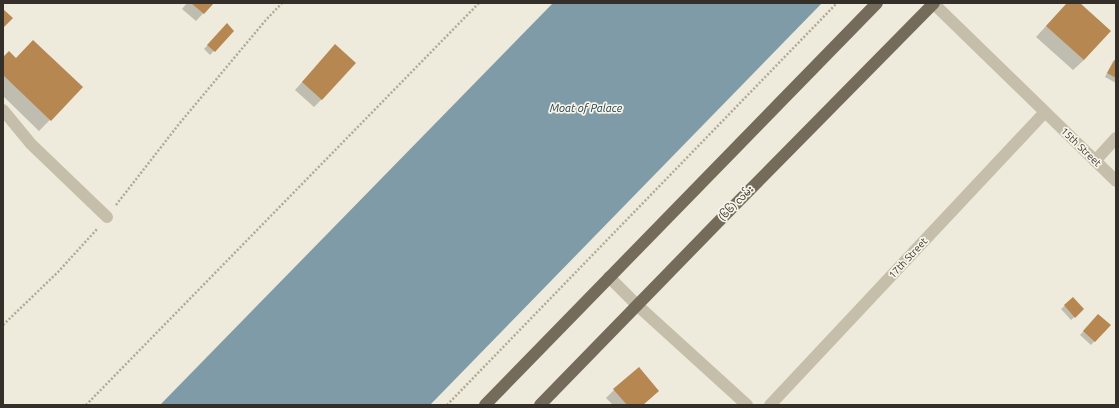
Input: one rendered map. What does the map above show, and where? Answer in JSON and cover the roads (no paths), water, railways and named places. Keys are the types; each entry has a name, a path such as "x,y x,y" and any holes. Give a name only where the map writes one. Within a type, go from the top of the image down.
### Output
{"main road":[{"path":"485,405 877,3"},
{"name":"(၆၆) လမ်း","path":"540,405 933,3"}],"street":[{"name":"15th Street","path":"933,3 1116,181"},
{"path":"3,110 32,144 107,217"},
{"name":"17th Street","path":"770,405 1045,112"},
{"path":"1095,161 1116,138"},
{"path":"609,278 747,405"}],"water":[{"name":"Moat of Palace","path":"553,3 822,3 430,405 160,405"}]}
